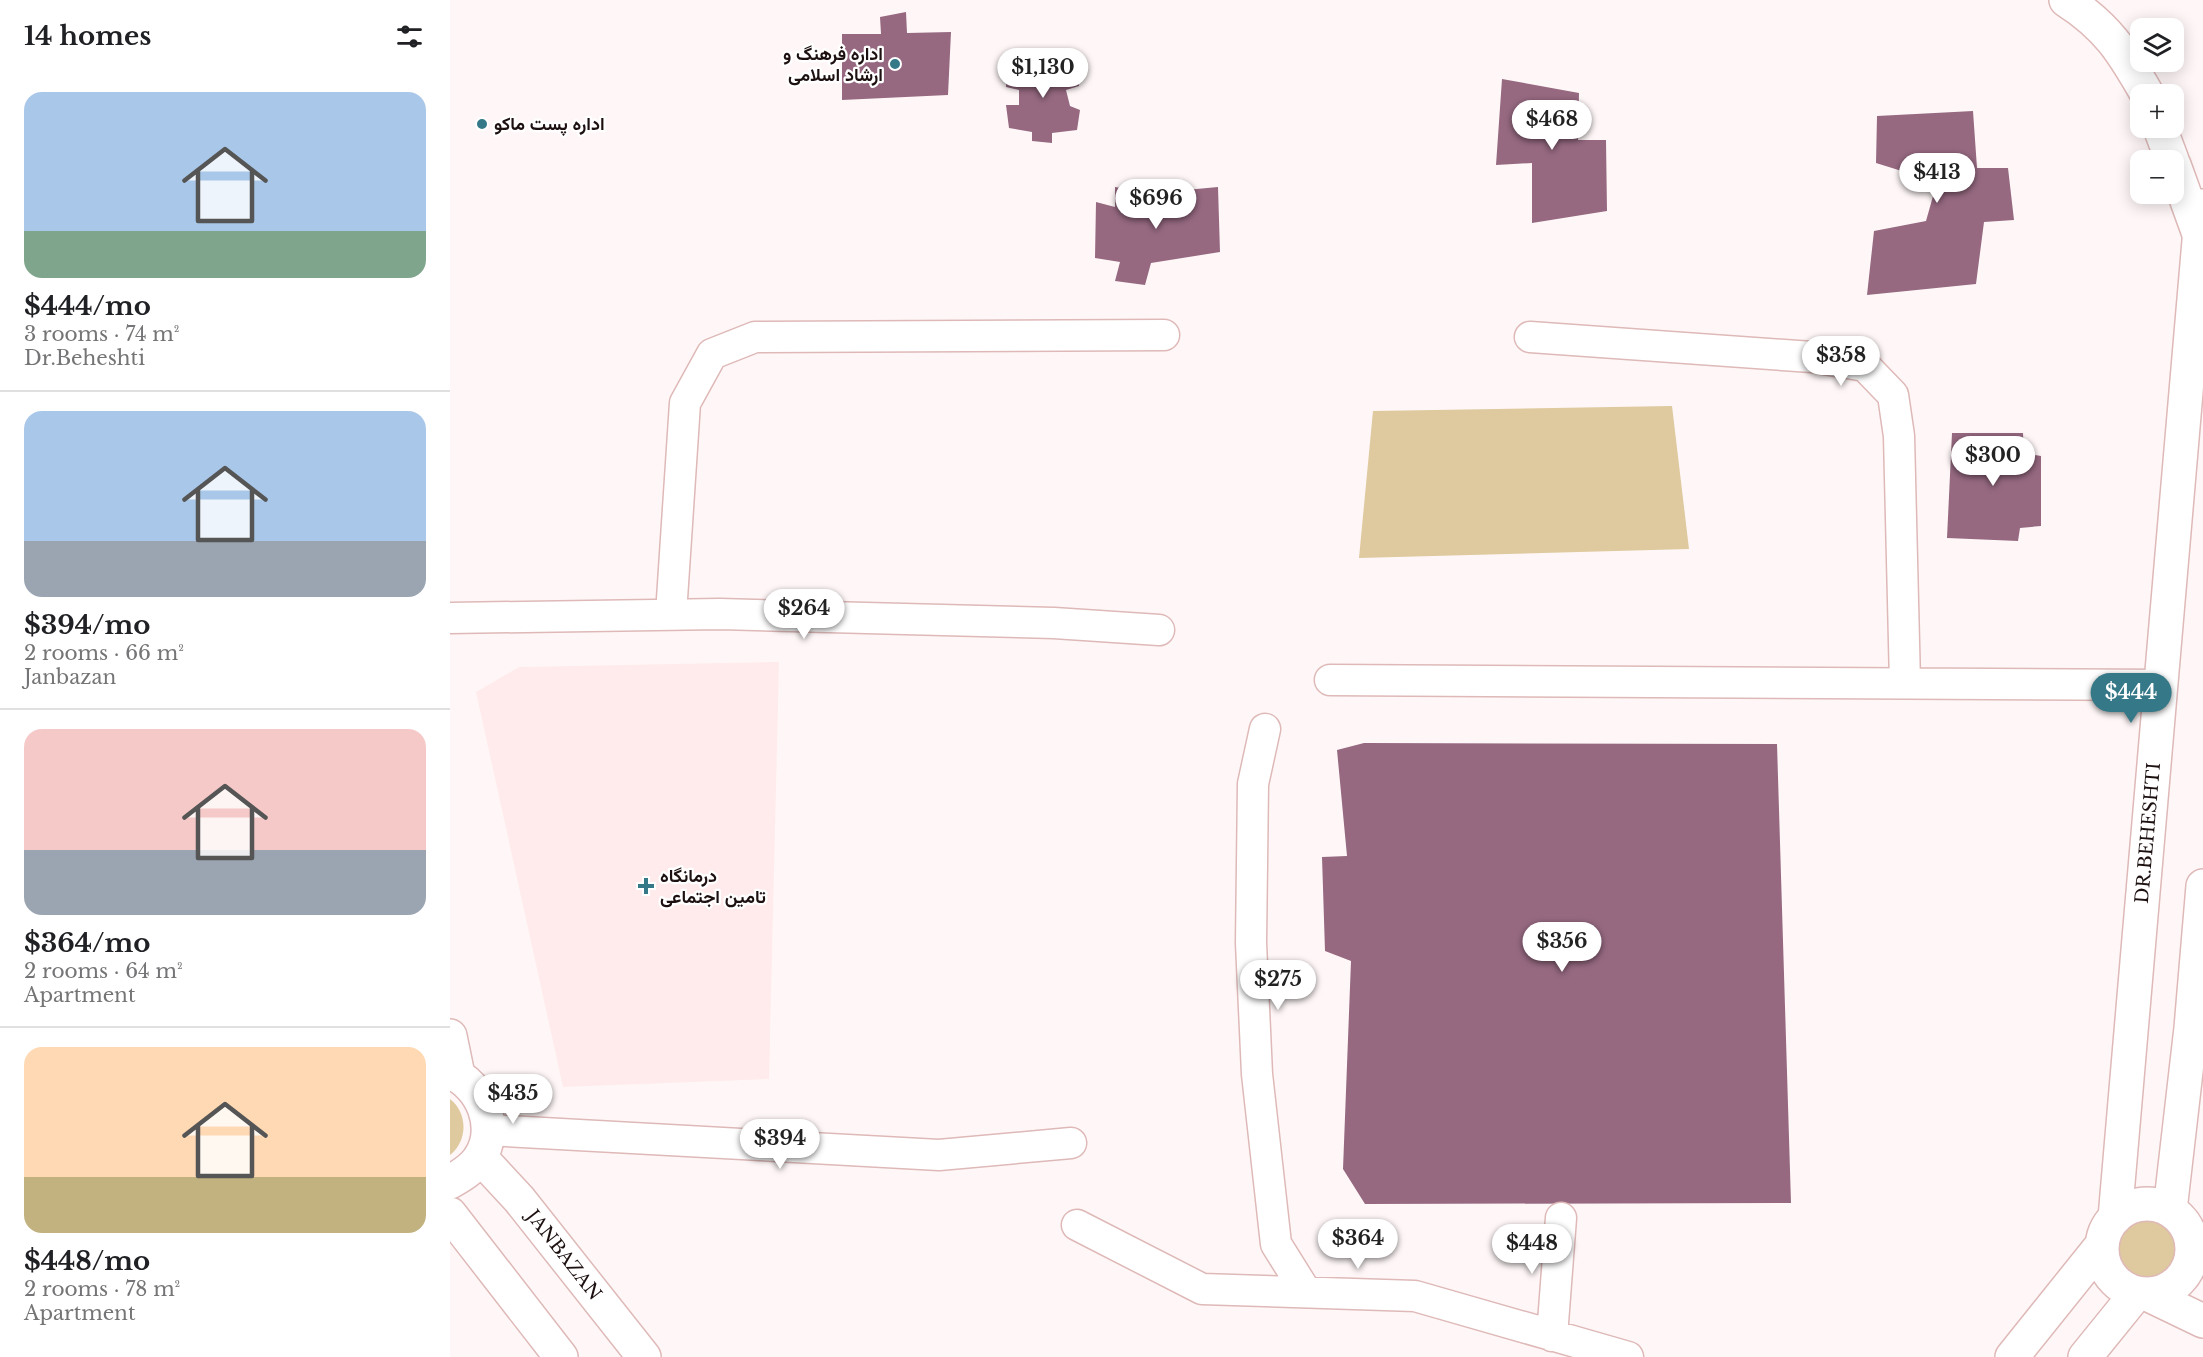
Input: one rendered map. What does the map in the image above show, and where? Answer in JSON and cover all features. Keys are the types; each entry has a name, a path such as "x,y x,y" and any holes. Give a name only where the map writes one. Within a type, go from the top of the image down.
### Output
{"main road":[{"path":"2066,0 2093,18 2124,54 2141,84"},
{"path":"2184,193 2199,234"},
{"name":"DR.BEHESHTI","path":"2108,1232 2160,685 2195,368 2199,234 2203,202"},
{"path":"2085,1357 2142,1294 2173,1287 2188,1268 2193,1244 2185,1221 2191,1028 2203,885"},
{"path":"450,1036 454,1074 475,1089 485,1108 484,1144 467,1173 450,1182"},
{"name":"JANBAZAN","path":"484,1144 519,1199 644,1357"},
{"path":"2012,1357 2127,1209 2141,1204 2156,1204 2185,1221"},
{"path":"450,1214 561,1357"},
{"path":"2108,1232 2106,1270 2119,1285 2203,1321"},
{"path":"450,1254 492,1270"}],"street":[{"path":"671,614 685,403 712,354 755,337 1164,335"},
{"path":"1530,337 1812,357 1865,366 1893,395 1899,436 1905,683"},
{"path":"450,618 671,614 1054,623 1159,630"},
{"path":"1330,680 2160,685"},
{"path":"1265,729 1253,784 1251,943 1257,1074 1276,1245 1306,1292"},
{"path":"484,1144 939,1155 1071,1143"},
{"path":"1552,1336 1561,1218"},
{"path":"1077,1225 1202,1289 1415,1296 1628,1357"}],"shaded area":[{"path":"1672,406 1689,549 1359,558 1373,411"},
{"name":"درمانگاه تامین اجتماعی","path":"779,662 769,1079 563,1087 476,692 519,667"},
{"path":"450,1099 460,1112 464,1127 460,1142 450,1155"},
{"path":"2148,1210 2163,1213 2176,1222 2185,1235 2188,1250 2185,1265 2176,1278 2163,1287 2148,1290 2133,1287 2120,1278 2111,1265 2108,1250 2111,1235 2120,1222 2133,1213"}],"building":[{"name":"اداره فرهنگ و ارشاد اسلامی","path":"906,12 907,33 951,32 948,95 842,100 842,34 881,34 880,17"},
{"path":"1007,61 1034,61 1034,72 1053,71 1054,62 1080,61 1079,86 1066,90 1070,106 1080,110 1077,130 1052,133 1052,143 1032,141 1032,132 1009,128 1006,105 1019,105 1019,90 1006,87"},
{"path":"1502,79 1579,93 1578,140 1606,140 1607,211 1532,223 1532,163 1496,165"},
{"path":"1973,111 1977,168 2008,168 2014,220 1984,222 1976,284 1867,295 1874,231 1926,221 1937,182 1876,163 1877,116"},
{"path":"1115,187 1158,194 1155,212 1176,209 1175,191 1218,187 1220,252 1151,263 1145,285 1115,281 1120,262 1095,258 1096,202 1115,207"},
{"path":"1952,433 2023,433 2024,453 2041,456 2041,526 2020,528 2018,541 1947,538"},
{"path":"1364,743 1777,744 1791,1203 1365,1204 1343,1169 1351,961 1325,951 1322,857 1347,856 1337,750"}],"place":[{"name":"اداره فرهنگ و ارشاد اسلامی","path":"895,64"},
{"name":"اداره پست ماکو","path":"482,124"},
{"name":"درمانگاه تامین اجتماعی","path":"646,886"}]}
